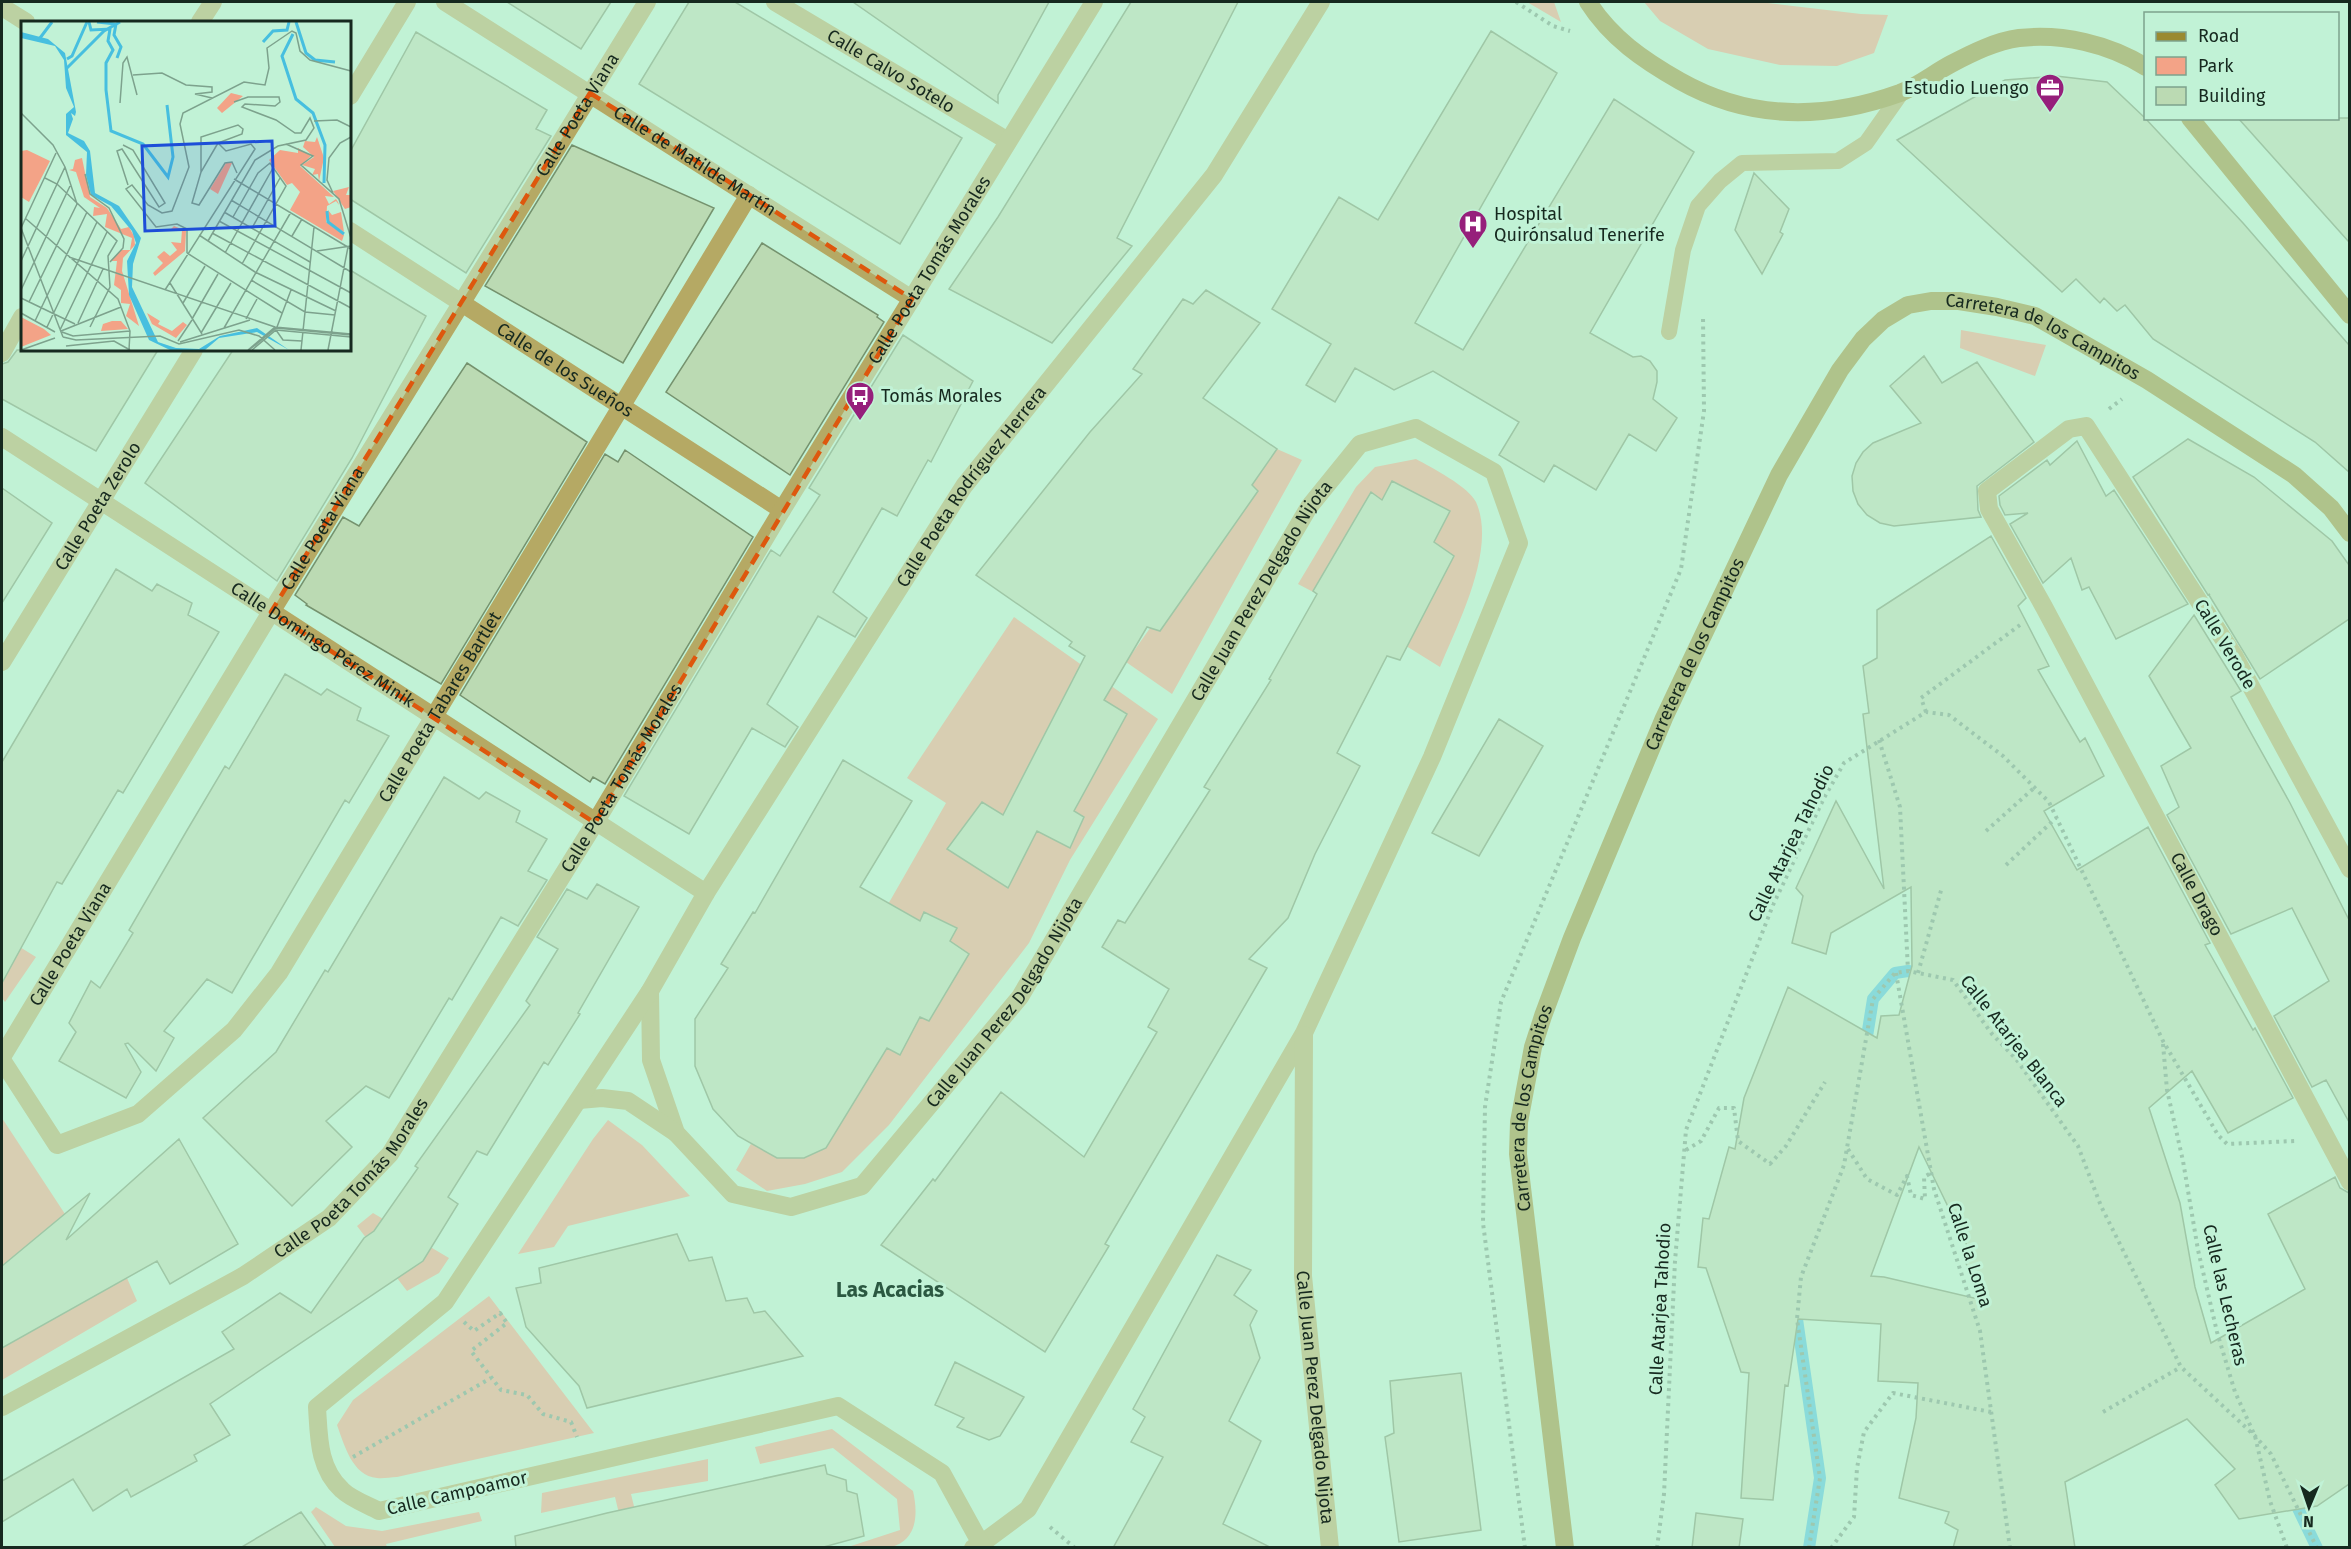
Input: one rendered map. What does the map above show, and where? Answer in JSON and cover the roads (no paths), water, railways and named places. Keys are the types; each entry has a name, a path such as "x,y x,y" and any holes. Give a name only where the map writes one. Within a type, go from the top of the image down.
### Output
{"main road":[{"path":"1588,2 1597,16 1645,61 1691,87 1720,100 1779,112 1815,113 1852,108 1902,92 1951,64 1990,46 2018,38 2051,37 2085,42 2126,55 2144,66"},
{"path":"2192,120 2349,315"},
{"name":"Carretera de los Campitos","path":"1565,1548 1518,1154 1520,1122 1533,1047 1572,938 1664,718 1779,475 1840,370 1863,339 1883,320 1908,305 1931,301 1959,301 2035,316 2147,380 2294,475 2331,508 2349,533"}],"street":[{"path":"201,21 213,2"},
{"path":"351,94 407,2"},
{"name":"Calle de Matilde Martín","path":"446,2 912,298"},
{"name":"Calle Poeta Viana","path":"2,1059 271,612 647,2"},
{"name":"Calle Calvo Sotelo","path":"775,2 1008,141"},
{"name":"Calle Poeta Tomás Morales","path":"2,1407 243,1276 329,1218 390,1154 595,823 782,510 1094,2"},
{"name":"Calle Poeta Rodríguez Herrera","path":"651,991 706,893 964,486 1214,175 1321,2"},
{"path":"2,7 24,21"},
{"name":"Calle Poeta Tabares Bartlet","path":"2,1059 57,1145 138,1114 234,1030 279,973 749,195"},
{"name":"Calle de los Sueños","path":"351,232 782,510"},
{"path":"2,353 21,319"},
{"name":"Calle Poeta Zerolo","path":"2,662 193,351"},
{"name":"Calle Drago","path":"2086,426 2069,429 1987,491 1989,509 2044,607 2349,1182"},
{"name":"Calle Verode","path":"2086,426 2235,657 2349,869"},
{"name":"Calle Juan Perez Delgado Nijota","path":"579,1100 602,1098 628,1101 676,1134 733,1194 791,1207 862,1186 1020,997 1309,507 1360,444 1416,428 1494,471 1519,543 1432,757 1304,1033 1028,1509 977,1546"},
{"name":"Calle Domingo Pérez Minik","path":"2,437 706,893"},
{"name":"Calle Campoamor","path":"651,991 445,1302 317,1407 321,1457 329,1471 342,1490 379,1511 838,1406 942,1473 977,1546"},
{"name":"Calle Juan Perez Delgado Nijota","path":"651,991 651,1060 676,1134"},
{"name":"Calle Juan Perez Delgado Nijota","path":"1304,1033 1303,1276 1330,1548"}],"lane":[{"path":"1669,332 1683,250 1698,206 1720,181 1742,164 1838,161 1866,143 1902,92"}],"waterway":[{"path":"1865,1049 1873,999 1895,973 1908,971 1925,974"},
{"path":"1798,1308 1797,1319 1820,1478 1809,1548"},
{"path":"2292,1496 2317,1548"}],"place":[{"name":"Estudio Luengo","path":"2050,114"},
{"name":"Hospital Quirónsalud Tenerife","path":"1473,250"},
{"name":"Tomás Morales","path":"860,422"}],"district":[{"name":"Las Acacias","path":"890,1290"}]}
